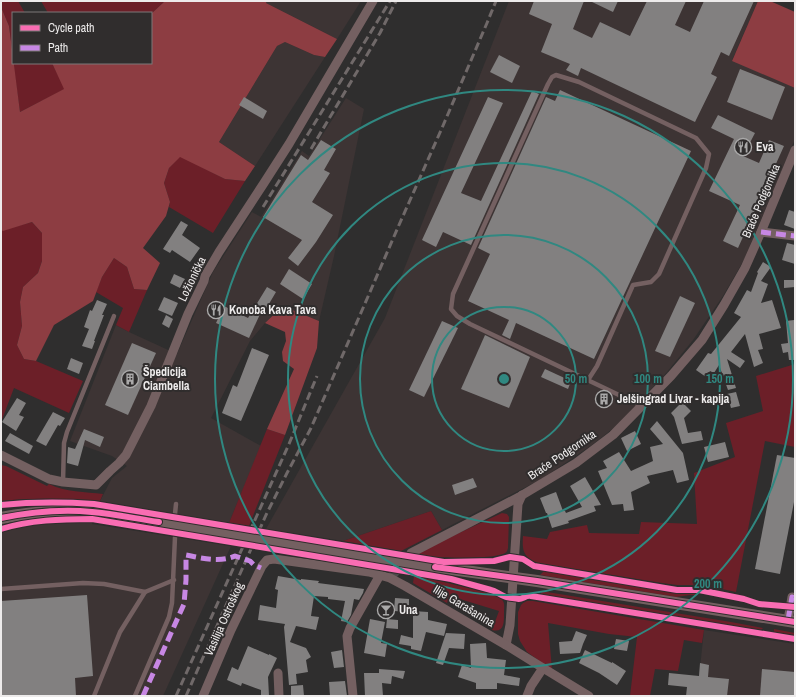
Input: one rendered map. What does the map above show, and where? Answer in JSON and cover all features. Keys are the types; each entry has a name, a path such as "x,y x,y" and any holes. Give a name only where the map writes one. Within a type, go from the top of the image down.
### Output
{"street":[{"name":"Ložionička","path":"2,456 49,479 63,482 96,485 126,455 151,406 205,276 289,144 373,1"},
{"name":"Braće Podgornika","path":"411,553 522,495 576,463 612,435 671,376 702,340 745,268 795,150"},
{"path":"761,232 795,236"},
{"path":"506,645 510,625 514,578 518,504 522,495"},
{"path":"1,518 35,512 93,512 430,566 537,581 792,621 794,598"},
{"name":"Ilije Garašanina","path":"274,559 370,572 390,578 506,645 589,696"},
{"name":"Vasilija Ostroškog","path":"203,696 231,630 262,566 267,560 274,559"},
{"path":"353,696 347,636 380,575"},
{"path":"527,696 531,686 543,668"},
{"path":"278,673 279,696"}],"lane":[{"path":"588,380 597,366 632,285 651,282 659,274 706,168 709,154 696,138 579,82 556,75 552,77 548,84 453,294 451,308 457,316 470,324 642,406"},
{"path":"63,482 64,443 67,432 114,316"},
{"path":"175,514 176,504"},
{"path":"135,696 169,617 174,580 175,537"},
{"path":"1,589 83,583 104,584 145,592 174,580"},
{"path":"94,696 120,632 145,592"}],"shaded area":[{"path":"1,1 18,1 24,12 12,12 12,52 9,26 1,7"},
{"path":"41,1 165,1 152,13 47,12"},
{"path":"165,1 267,1 266,3 337,39 325,57 314,55 285,42 277,46 219,142 255,166 245,181 225,179 180,157 169,168 164,183 170,202 166,216 143,248 160,263 147,290 134,289 127,267 114,258 102,277 93,301 54,325 36,361 24,359 17,345 22,326 20,302 23,287 38,273 42,261 42,233 32,222 3,231 1,230 1,7 9,26 12,64 14,64 20,112 64,89 52,64 152,64 152,13"},
{"path":"267,1 361,1 337,39 266,3"},
{"path":"509,1 758,1 732,60 795,88 795,139 744,260 723,296 693,340 667,372 620,423 592,445 540,480 442,530 431,511 343,541 266,529 385,318"},
{"path":"758,1 770,1 795,12 795,88 732,61"},
{"path":"285,42 314,55 325,57 255,166 219,142 277,46"},
{"path":"13,64 52,64 65,89 20,112"},
{"path":"346,98 364,109 319,321 283,306 265,323 250,341 211,418 261,446 229,523 100,501 112,478 127,466 112,456 70,441 116,325 177,354 213,272 252,212 261,217 302,151 309,156"},
{"path":"180,156 225,179 245,181 213,233 169,207 170,202 164,183 169,168"},
{"path":"32,222 42,233 42,261 38,273 23,287 20,302 22,326 17,345 24,359 36,361 83,381 69,413 14,388 1,422 1,230"},
{"path":"114,258 127,267 134,289 147,290 129,332 116,325 123,308 96,292 102,277"},
{"path":"283,306 319,321 317,348 285,435 267,429 294,369 283,361 282,352 286,341 285,332 265,323"},
{"path":"795,364 795,447 765,441 736,592 703,585 677,585 662,583 538,563 526,556 523,550 523,536 547,539 550,532 587,525 589,533 639,534 641,522 697,524 694,473 735,457 726,423 763,411 756,376"},
{"path":"267,429 285,435 249,526 229,523"},
{"path":"1,465 47,486 49,484 69,490 103,494 100,501 94,500 94,502 48,499 1,501"},
{"path":"431,511 442,530 401,551 343,541"},
{"path":"502,513 507,514 509,517 508,548 507,552 505,553 492,556 462,558 433,557 416,553"},
{"path":"92,518 92,524 231,546 163,696 1,696 1,524 35,519"},
{"path":"545,570 676,592 696,591 695,595 676,597 540,575"},
{"path":"414,576 428,578 495,595 502,600 504,604 504,621 501,629 496,631 492,630 499,611 450,596 447,603 413,583"},
{"path":"541,591 763,628 759,632 541,596"},
{"path":"527,601 704,630 702,643 684,640 678,671 655,669 650,696 630,696 637,637 609,634 548,623 552,670 527,652 520,641 518,634 518,612 521,605"},
{"path":"774,629 795,633 795,638 774,634"},
{"path":"704,630 795,644 795,696 697,696"}],"building":[{"path":"534,1 584,1 573,29 592,38 600,22 630,36 647,1 686,1 675,25 690,32 704,1 754,1 729,56 721,52 711,74 717,77 695,122 581,68 578,76 566,70 570,64 541,52 552,24 529,14"},
{"path":"590,1 618,1 613,12"},
{"path":"499,55 520,66 512,83 490,72"},
{"path":"740,69 785,87 772,120 727,102"},
{"path":"560,90 691,151 594,359 516,323 510,339 502,335 509,320 468,301 490,254 478,248 546,97 555,101"},
{"path":"532,91 539,94 471,245 443,232 436,247 422,240 488,97 503,103 461,193 481,201"},
{"path":"244,97 267,111 263,119 239,105"},
{"path":"718,115 755,133 743,156 759,163 769,140 784,146 738,248 723,241 740,205 709,191 734,139 711,128"},
{"path":"321,140 336,149 324,170 330,173 312,202 333,215 316,242 298,266 288,258 302,240 263,217 301,155 308,160"},
{"path":"789,210 795,212 795,229 784,225"},
{"path":"181,221 188,225 182,235 200,248 190,262 172,250 170,253 163,249"},
{"path":"787,243 795,245 795,264 782,260"},
{"path":"763,262 771,267 761,281 768,284 761,303 772,300 781,328 759,334 763,349 758,350 763,363 754,367 745,334 731,352 745,361 740,368 727,359 736,388 728,390 719,365 714,373 710,371 706,377 696,370 708,353 711,354 741,317 734,313 747,290 751,292 758,273 757,272"},
{"path":"289,269 312,284 303,299 280,284"},
{"path":"174,274 185,279 180,288 170,283"},
{"path":"784,280 795,280 795,287 784,288"},
{"path":"267,287 276,292 263,314 261,312 249,338 216,323 224,306 248,318"},
{"path":"680,296 695,303 670,357 655,351"},
{"path":"164,297 178,303 172,316 158,310"},
{"path":"97,300 107,304 102,315 104,315 92,349 82,346 89,329 84,327 90,310 92,311"},
{"path":"166,315 173,319 169,328 162,324"},
{"path":"794,320 795,360 789,360 788,352 783,353 781,344 788,343 786,321"},
{"path":"442,321 458,328 424,397 409,390"},
{"path":"485,335 530,357 509,408 461,389"},
{"name":"Špedicija Ciambella","path":"132,343 156,353 128,415 105,405"},
{"path":"252,348 269,355 241,421 222,413 233,385 237,387"},
{"path":"71,358 83,363 79,374 67,369"},
{"path":"545,369 571,381 568,389 541,377"},
{"name":"Jelšingrad Livar - kapija","path":"601,391 612,396 607,407 596,402"},
{"path":"736,392 740,406 731,408 727,394"},
{"path":"17,398 26,403 19,415 24,417 16,431 2,422"},
{"path":"682,402 691,411 684,418 688,433 701,431 703,440 682,444 674,417 671,413"},
{"path":"53,412 65,418 60,426 58,425 46,446 36,441"},
{"path":"657,421 683,453 689,480 677,483 673,470 647,476 650,483 631,492 634,510 624,511 623,504 612,505 598,471 607,468 603,461 619,452 631,471 653,461 650,447 663,444 650,429"},
{"path":"84,429 104,437 100,447 85,440 78,466 67,463 68,447 75,449"},
{"path":"635,431 641,444 627,451 621,438"},
{"path":"10,433 33,446 29,454 5,441"},
{"path":"725,442 729,457 708,462 704,447"},
{"path":"777,455 795,458 795,497 780,574 755,569"},
{"path":"585,477 601,505 594,506 596,511 568,521 569,523 552,528 540,498 556,492 563,511 566,513 582,507 570,486"},
{"path":"473,478 477,487 455,495 452,485"},
{"path":"278,576 364,589 359,600 354,599 351,615 347,622 341,621 345,601 328,599 328,597 314,596 311,616 319,617 316,630 296,626 290,642 306,648 311,657 306,660 308,672 296,674 297,684 289,685 285,624 258,620 260,605 276,608 278,590 275,589"},
{"path":"87,595 93,676 75,678 76,696 1,696 1,601"},
{"path":"395,598 409,599 409,612 394,611"},
{"path":"413,611 428,612 428,620 447,624 444,636 426,632 421,651 411,649 411,646 399,644 401,635 413,638"},
{"path":"370,619 385,622 381,643 387,644 385,657 364,653"},
{"path":"387,619 398,620 398,629 386,628"},
{"path":"576,631 587,635 580,653 560,654 559,642 572,641"},
{"path":"446,633 465,634 464,649 449,648 443,665 436,663"},
{"path":"616,639 629,641 627,651 614,649"},
{"path":"486,643 487,658 506,660 504,675 520,678 519,686 497,683 497,689 476,689 476,683 458,677 462,665 471,668 470,644"},
{"path":"248,646 277,658 268,677 269,696 261,696 261,690 242,683 241,686 227,680 232,667 238,670"},
{"path":"342,650 344,667 334,668 331,652"},
{"path":"585,650 612,662 626,671 617,685 599,673 579,663"},
{"path":"700,663 709,665 708,677 729,679 727,696 686,696 687,687 668,685 669,673 699,676"},
{"path":"379,669 405,671 403,679 392,676 391,684 382,683 383,696 365,696 364,673 379,673"},
{"path":"762,669 795,672 795,696 760,696"},
{"path":"345,681 347,696 330,696 329,682"},
{"path":"303,685 304,696 291,696 291,686"}],"tunnel":[{"path":"390,578 407,559"}],"railway":[{"path":"263,207 390,1"},
{"path":"311,149 380,33 396,1"},
{"path":"186,696 266,515 311,428 496,1"},
{"path":"176,696 289,444 317,376"}],"marked path":[{"path":"761,232 795,236"},
{"path":"143,696 184,604 186,555 217,560 235,556 250,561 254,565 261,568"},
{"path":"788,620 792,597 795,598"}],"cycle path":[{"path":"1,505 24,503 94,504 444,562 494,561 510,557 523,559 534,566 677,590 699,590 744,599 759,604 795,607"},
{"path":"1,518 35,513 81,511 159,522"},
{"path":"1,529 46,521 92,519 451,579 493,591 509,598 519,599 531,596 795,639"},
{"path":"435,567 537,581 795,622"}],"place":[{"name":"Eva","path":"743,147"},
{"name":"Konoba Kava Tava","path":"216,310"},
{"name":"Špedicija Ciambella","path":"130,379"},
{"name":"Jelšingrad Livar - kapija","path":"604,399"},
{"name":"Una","path":"386,610"}]}
